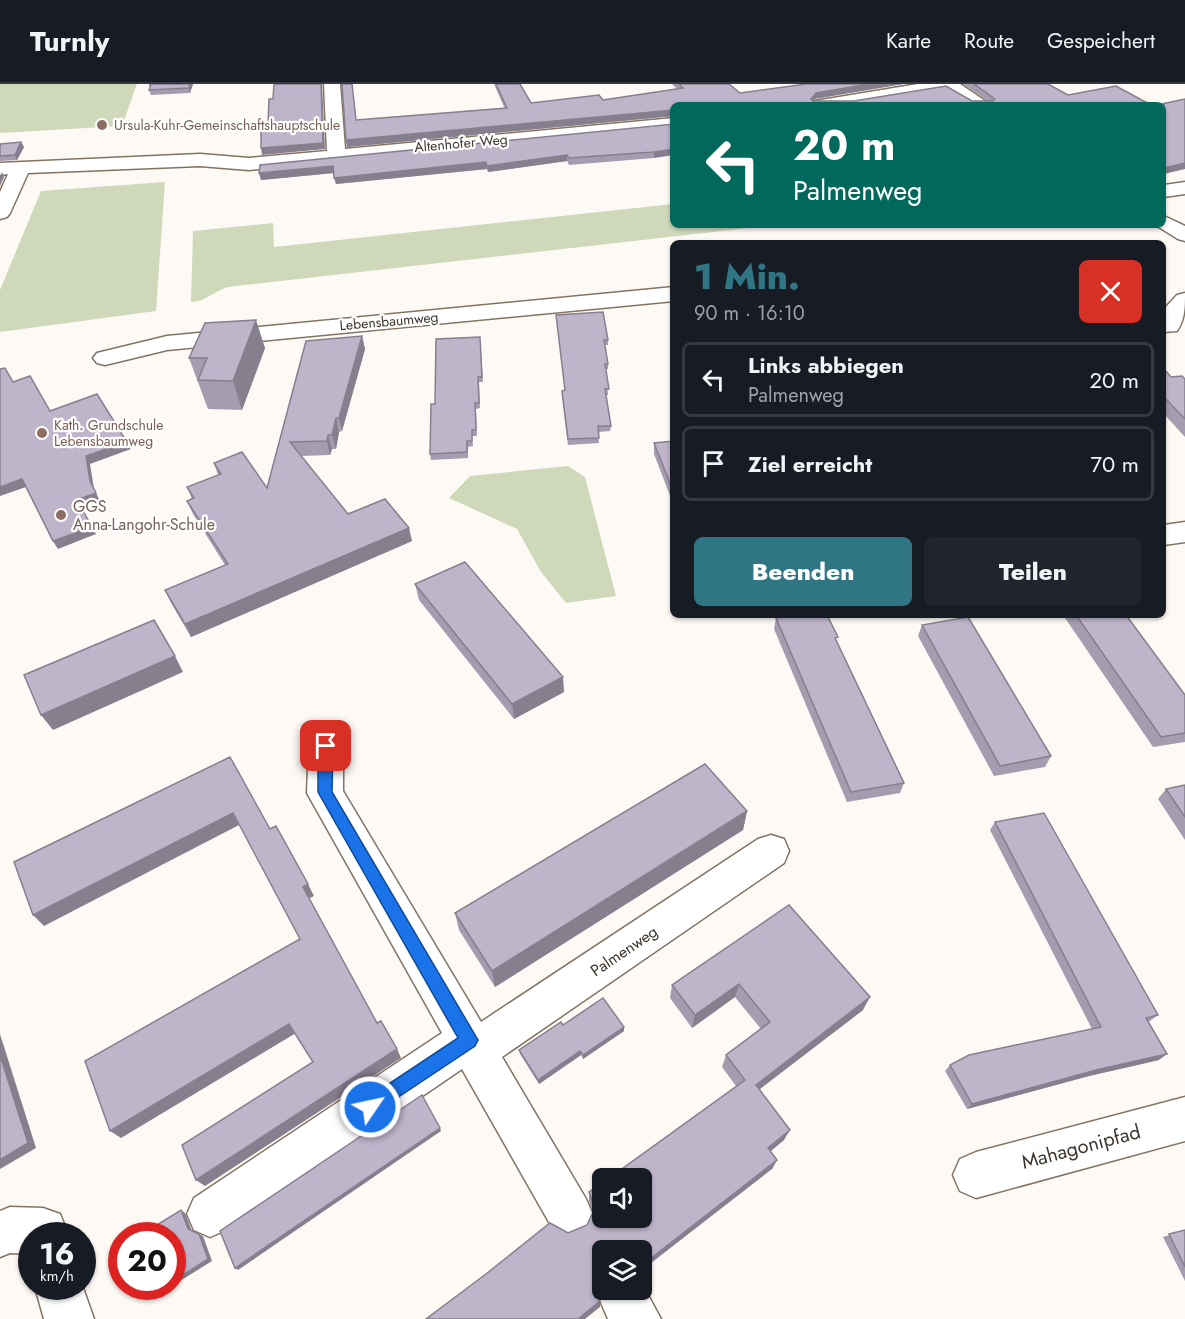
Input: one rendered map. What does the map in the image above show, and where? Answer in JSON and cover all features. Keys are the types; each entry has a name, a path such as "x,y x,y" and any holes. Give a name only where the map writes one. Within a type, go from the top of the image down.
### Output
{"street":[{"path":"332,84 336,155"},
{"path":"839,102 949,84 977,102"},
{"name":"Altenhofer Weg","path":"0,170 200,160 249,164 670,123"},
{"path":"0,213 21,168"},
{"path":"1166,191 1185,188"},
{"path":"1166,223 1185,235"},
{"name":"Lebensbaumweg","path":"105,358 167,343 670,294"},
{"path":"1171,314 1185,348"},
{"path":"1166,535 1185,532"},
{"path":"326,746 325,792 570,1215"},
{"name":"Palmenweg","path":"210,1214 771,851"},
{"name":"Mahagonipfad","path":"976,1175 1185,1119"},
{"path":"0,1234 10,1230 18,1230"},
{"path":"63,1300 69,1319"}],"green space":[{"path":"0,84 137,84 122,126 0,133"},
{"path":"165,182 156,311 0,332 0,290 41,191"},
{"path":"670,204 670,228 749,228 228,287 201,300 191,302 193,231 273,223 274,247"},
{"path":"568,466 585,477 616,596 566,603 541,572 517,529 449,498 470,476"}],"building":[{"path":"151,84 190,84 189,88 149,90"},
{"path":"274,84 321,84 323,143 261,148 261,130 268,124 269,99 273,99"},
{"path":"342,84 352,84 356,120 507,108 496,84 520,84 531,103 599,95 603,100 683,88 679,84 729,84 740,93 806,84 869,84 816,93 811,99 813,101 854,101 946,86 972,101 993,101 995,99 974,84 1048,84 1068,95 1116,86 1145,102 670,102 670,110 346,140"},
{"path":"1185,99 1185,163 1166,168 1166,103"},
{"path":"670,124 670,150 654,152 569,158 567,155 487,166 486,162 334,178 333,166 259,173 260,165"},
{"path":"21,142 15,155 0,156 0,144"},
{"path":"603,312 608,340 604,340 609,389 605,389 611,426 598,426 599,438 568,439 556,315"},
{"path":"256,320 233,381 198,380 207,358 189,358 205,323"},
{"path":"362,336 332,435 328,435 327,441 290,442 348,514 385,499 409,528 185,624 165,590 228,564 187,501 194,498 187,487 221,474 214,463 242,452 267,488 306,341"},
{"path":"480,337 482,377 478,377 479,403 475,403 476,430 472,430 472,441 467,441 467,452 430,454 431,404 435,404 436,339"},
{"path":"5,368 13,382 30,376 50,411 97,394 127,442 86,456 90,481 96,493 77,500 92,527 53,541 22,479 0,487 0,369"},
{"path":"1166,371 1171,377 1182,376 1185,379 1185,419 1166,399"},
{"path":"670,441 670,483 654,443"},
{"path":"465,562 563,677 512,704 415,584"},
{"path":"776,618 828,618 838,637 835,638 904,783 851,792"},
{"path":"969,618 1051,756 1000,766 922,625"},
{"path":"1078,618 1128,618 1185,695 1185,733 1161,737"},
{"path":"154,620 175,656 41,715 24,675"},
{"path":"230,757 270,829 276,826 308,884 303,887 377,1023 381,1021 397,1049 196,1180 182,1145 313,1062 289,1024 110,1131 85,1061 300,939 233,813 33,915 14,862"},
{"path":"705,764 747,811 492,971 455,913"},
{"path":"1185,785 1185,817 1166,789"},
{"path":"1044,813 1158,1015 1146,1018 1167,1054 1096,1070 972,1104 950,1065 969,1055 1101,1027 995,822"},
{"path":"789,905 870,997 756,1085 790,1130 768,1148 777,1160 652,1257 652,1240 592,1240 592,1300 600,1301 578,1319 426,1319 550,1223 568,1233 587,1225 592,1214 592,1228 652,1228 652,1168 623,1168 745,1080 726,1055 770,1022 739,984 695,1015 672,985"},
{"path":"603,998 624,1027 583,1055 580,1051 538,1080 519,1050 561,1022 563,1025"},
{"path":"0,1055 28,1143 0,1160"},
{"path":"422,1095 440,1128 235,1268 220,1231"},
{"path":"181,1210 185,1222 161,1222"},
{"path":"186,1224 188,1229 199,1234 208,1259 186,1273"},
{"path":"1185,1230 1185,1267 1169,1234"}],"place":[{"name":"Ursula-Kuhr-Gemeinschaftshauptschule","path":"102,125"},
{"name":"Kath. Grundschule Lebensbaumweg","path":"42,433"},
{"name":"GGS Anna-Langohr-Schule","path":"61,515"}],"route":[{"path":"326,746 325,792 469,1040 370,1107"}]}
